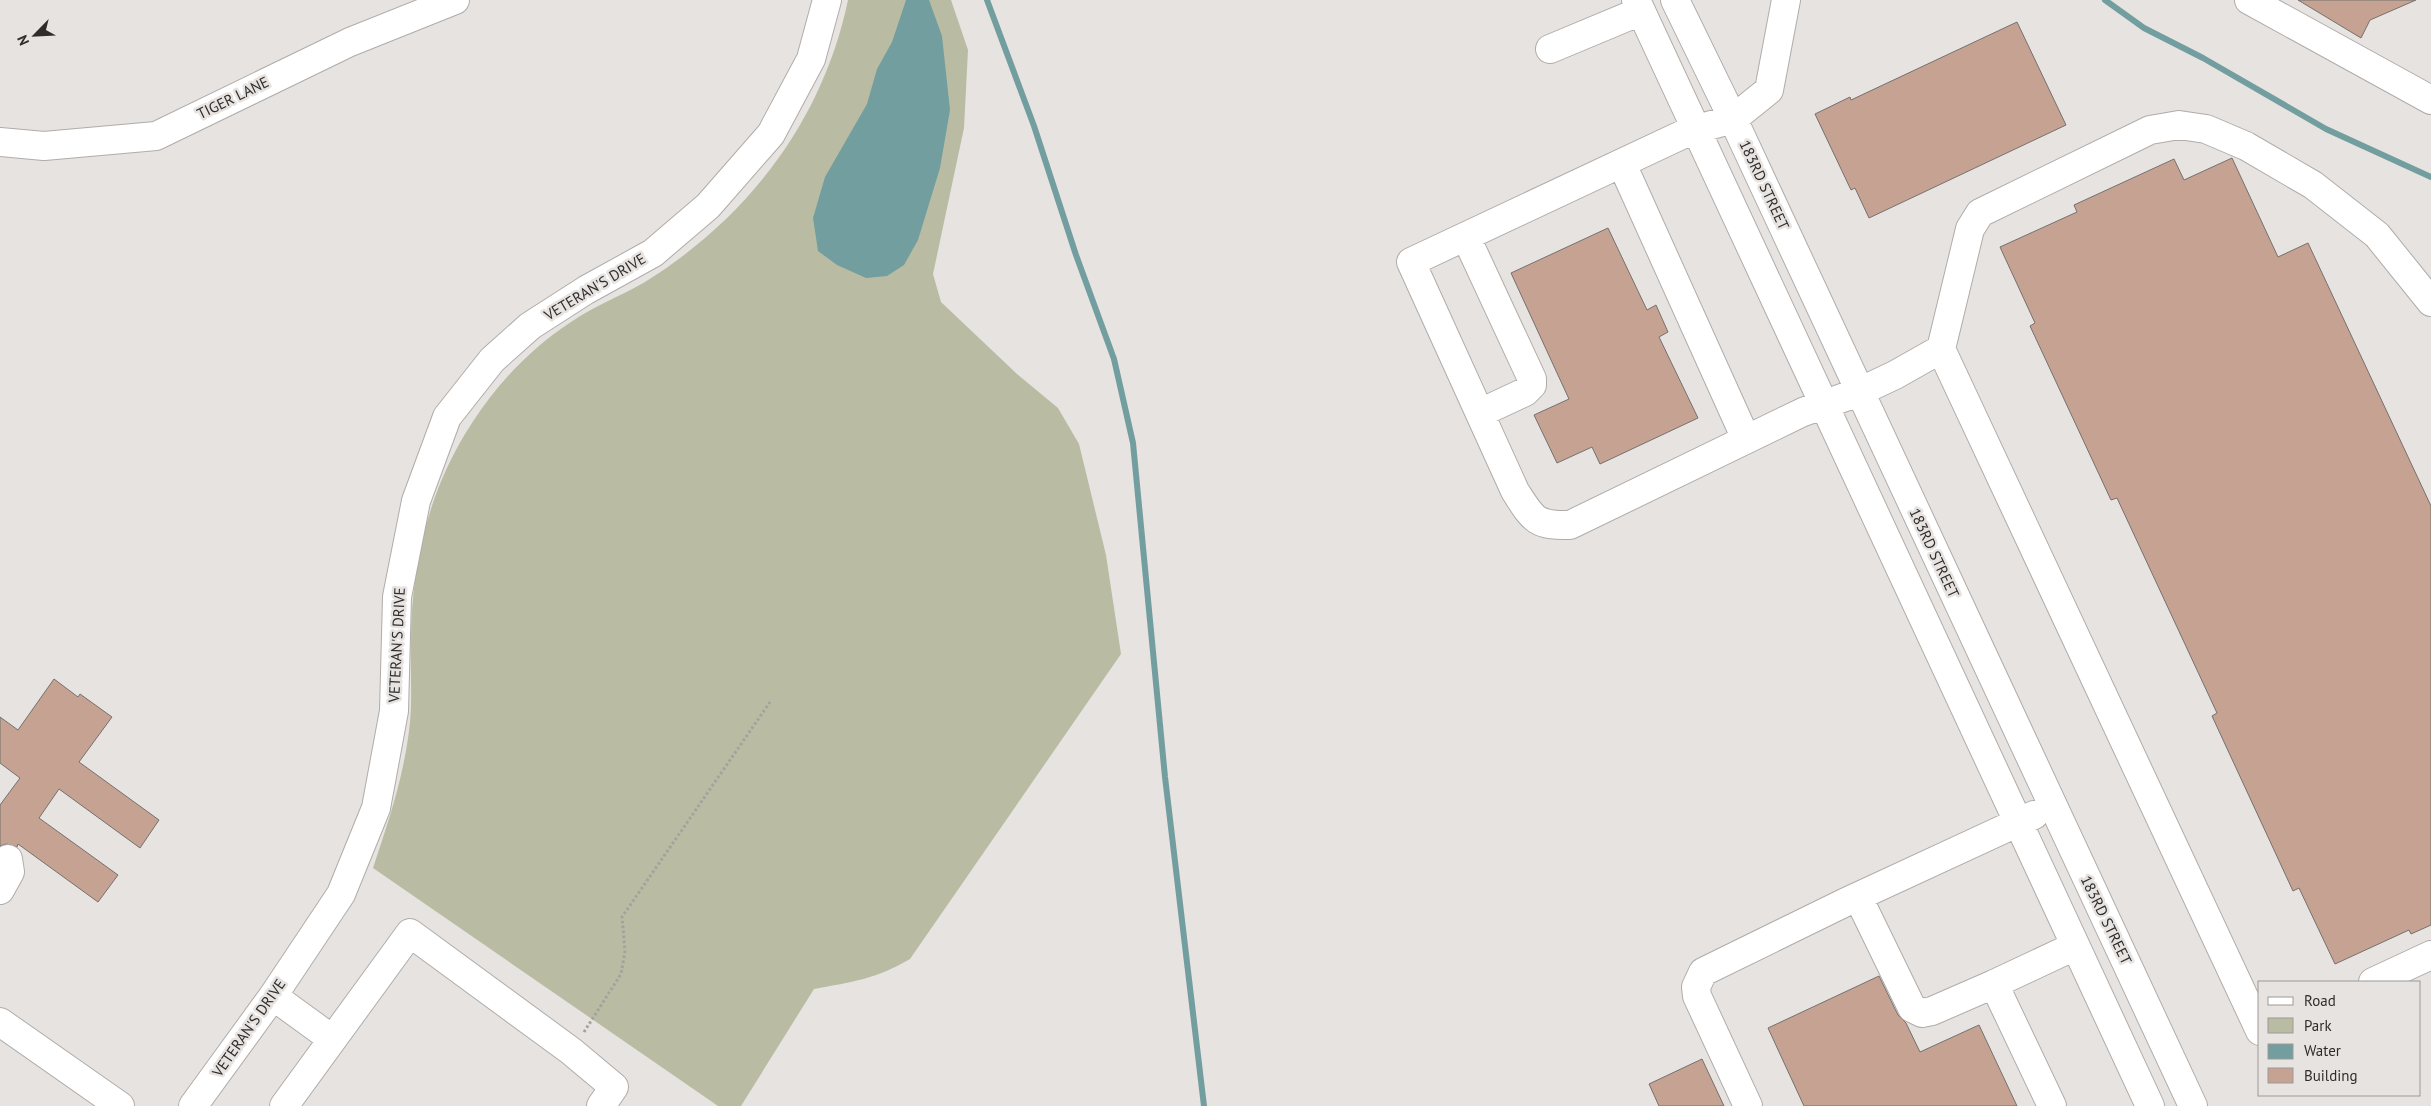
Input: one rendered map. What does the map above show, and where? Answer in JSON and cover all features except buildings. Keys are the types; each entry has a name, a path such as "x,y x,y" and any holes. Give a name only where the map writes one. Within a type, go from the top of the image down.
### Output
{"street":[{"name":"TIGER LANE","path":"0,142 44,146 156,136 350,42 405,9 455,0"},
{"name":"VETERAN'S DRIVE","path":"193,1106 272,996 340,894 376,808 394,711 397,597 416,501 446,417 492,360 530,326 586,290 653,253 708,206 771,134 811,59 827,0"},
{"name":"183RD STREET","path":"1675,0 1733,119 2051,807 2112,929 2193,1106"},
{"path":"1786,0 1769,90 1733,119 1695,129 1411,262 1515,491 1531,516 1548,525 1570,525 1746,439 1823,405 1859,392 1941,349"},
{"path":"2249,0 2431,100"},
{"path":"1550,49 1639,6 2150,1106"},
{"path":"2258,1027 1941,349 1970,230 1980,213 2150,130 2179,125 2206,129 2246,146 2313,185 2377,234 2431,302"},
{"path":"1622,164 1746,439"},
{"path":"1466,237 1532,379 1532,385 1525,392 1480,413"},
{"path":"1748,1106 1697,996 1696,987 1698,979 1703,972 2051,807"},
{"path":"0,890 10,872 8,859"},
{"path":"1858,897 1912,1008 1922,1013 1932,1011 1994,984 2075,946"},
{"path":"284,1106 410,933 571,1051 614,1087 601,1106"},
{"path":"2375,981 2431,955"},
{"path":"1994,984 2052,1106"},
{"path":"272,996 332,1039"},
{"path":"0,1022 120,1106"}],"path":[{"path":"571,1051 622,974 625,951 622,917 770,702"}],"green space":[{"path":"848,0 951,0 968,50 964,128 933,274 941,302 1017,374 1058,408 1079,444 1106,555 1121,654 910,959 875,975 852,982 814,989 741,1106 718,1106 373,868 399,784 409,731 412,613 414,584 419,556 425,528 434,501 444,474 457,448 482,408 504,380 529,355 580,316 645,282 682,256 717,228 748,196 776,162 800,125 820,86 836,44"}],"water":[{"path":"906,0 929,0 942,36 950,110 940,168 918,240 904,265 887,276 866,278 837,265 818,251 813,218 825,177 867,104 877,69 892,42"}],"waterway":[{"path":"987,0 1034,126 1076,255 1114,359 1133,443 1165,777 1204,1106"},
{"path":"2105,0 2144,28 2203,58 2326,129 2431,177"}]}
